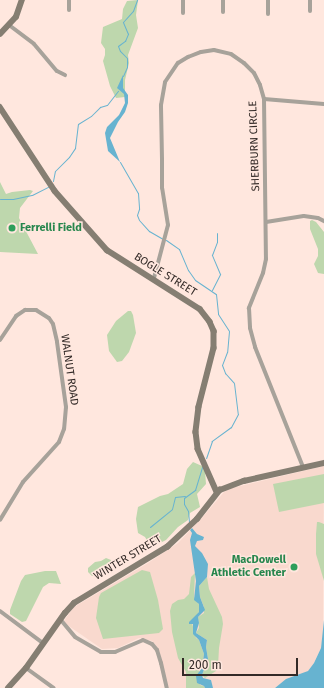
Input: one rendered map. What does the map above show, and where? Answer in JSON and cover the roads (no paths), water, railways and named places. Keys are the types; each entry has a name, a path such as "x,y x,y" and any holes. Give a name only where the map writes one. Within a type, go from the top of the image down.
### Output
{"street":[{"path":"0,34 18,14 22,0"},
{"path":"69,0 69,10"},
{"path":"183,0 183,13"},
{"path":"223,0 223,12"},
{"path":"268,0 268,14"},
{"path":"310,0 310,11"},
{"path":"11,23 34,44 57,71 65,76"},
{"name":"SHERBURN CIRCLE","path":"154,278 164,244 168,220 162,188 162,93 170,73 178,63 201,52 214,50 224,52 238,58 250,68 258,78 264,99 266,222 265,266 249,308 250,328 255,347 303,467"},
{"path":"264,99 324,104"},
{"name":"BOGLE STREET","path":"0,107 55,191 99,240 114,255 154,278 200,309 210,322 214,331 214,348 199,407 196,432 198,448 217,492"},
{"path":"266,222 304,216 318,218 324,221"},
{"name":"WALNUT ROAD","path":"0,340 16,316 25,310 36,310 43,312 49,318 53,324 57,342 66,407 64,429 59,442 23,482 0,520"},
{"name":"WINTER STREET","path":"8,688 26,668 69,608 79,599 167,547 197,519 217,492 236,483 324,463"},
{"path":"0,611 43,643"},
{"path":"60,619 75,637 101,652 115,652 139,641 146,641 152,644 159,657 167,688"},
{"path":"26,668 54,688"}],"water":[{"path":"123,75 123,88 128,95 128,103 125,112 110,138 120,162 108,151 105,133 107,127 119,115 125,103 124,94 117,88"},
{"path":"192,528 197,534 204,537 203,540 197,541 195,546 202,553 208,564 207,577 199,586 200,597 205,610 198,617 199,623 196,633 207,640 206,647 208,659 202,675 203,678 211,680 213,688 205,688 197,683 196,676 202,668 204,654 199,640 193,634 193,624 189,624 189,622 199,612 199,604 194,600 196,581 190,540 192,533 190,530"},
{"path":"324,620 324,688 275,688 286,679 308,671 314,663 321,648"}],"waterway":[{"path":"123,76 127,67 127,58 120,51 118,46 125,41 128,34 123,22 133,11 137,0"},
{"path":"53,181 55,171 69,157 75,148 78,124 91,116 100,107 107,105 118,91"},
{"path":"120,162 138,193 139,209 137,215 139,220 149,231 163,239"},
{"path":"0,199 13,199 32,195 48,187"},
{"path":"212,290 220,274 212,255 217,242 217,233"},
{"path":"166,240 179,249 188,270 195,280 216,294 218,314 229,331 227,352 222,365 225,373 234,383 238,414 231,427 212,441 206,458"},
{"path":"189,522 188,511 184,504 184,498 195,490 202,467"},
{"path":"150,527 172,509 175,497 185,496"}],"place":[{"name":"Ferrelli Field","path":"12,228"},
{"name":"MacDowell Athletic Center","path":"294,567"}]}
